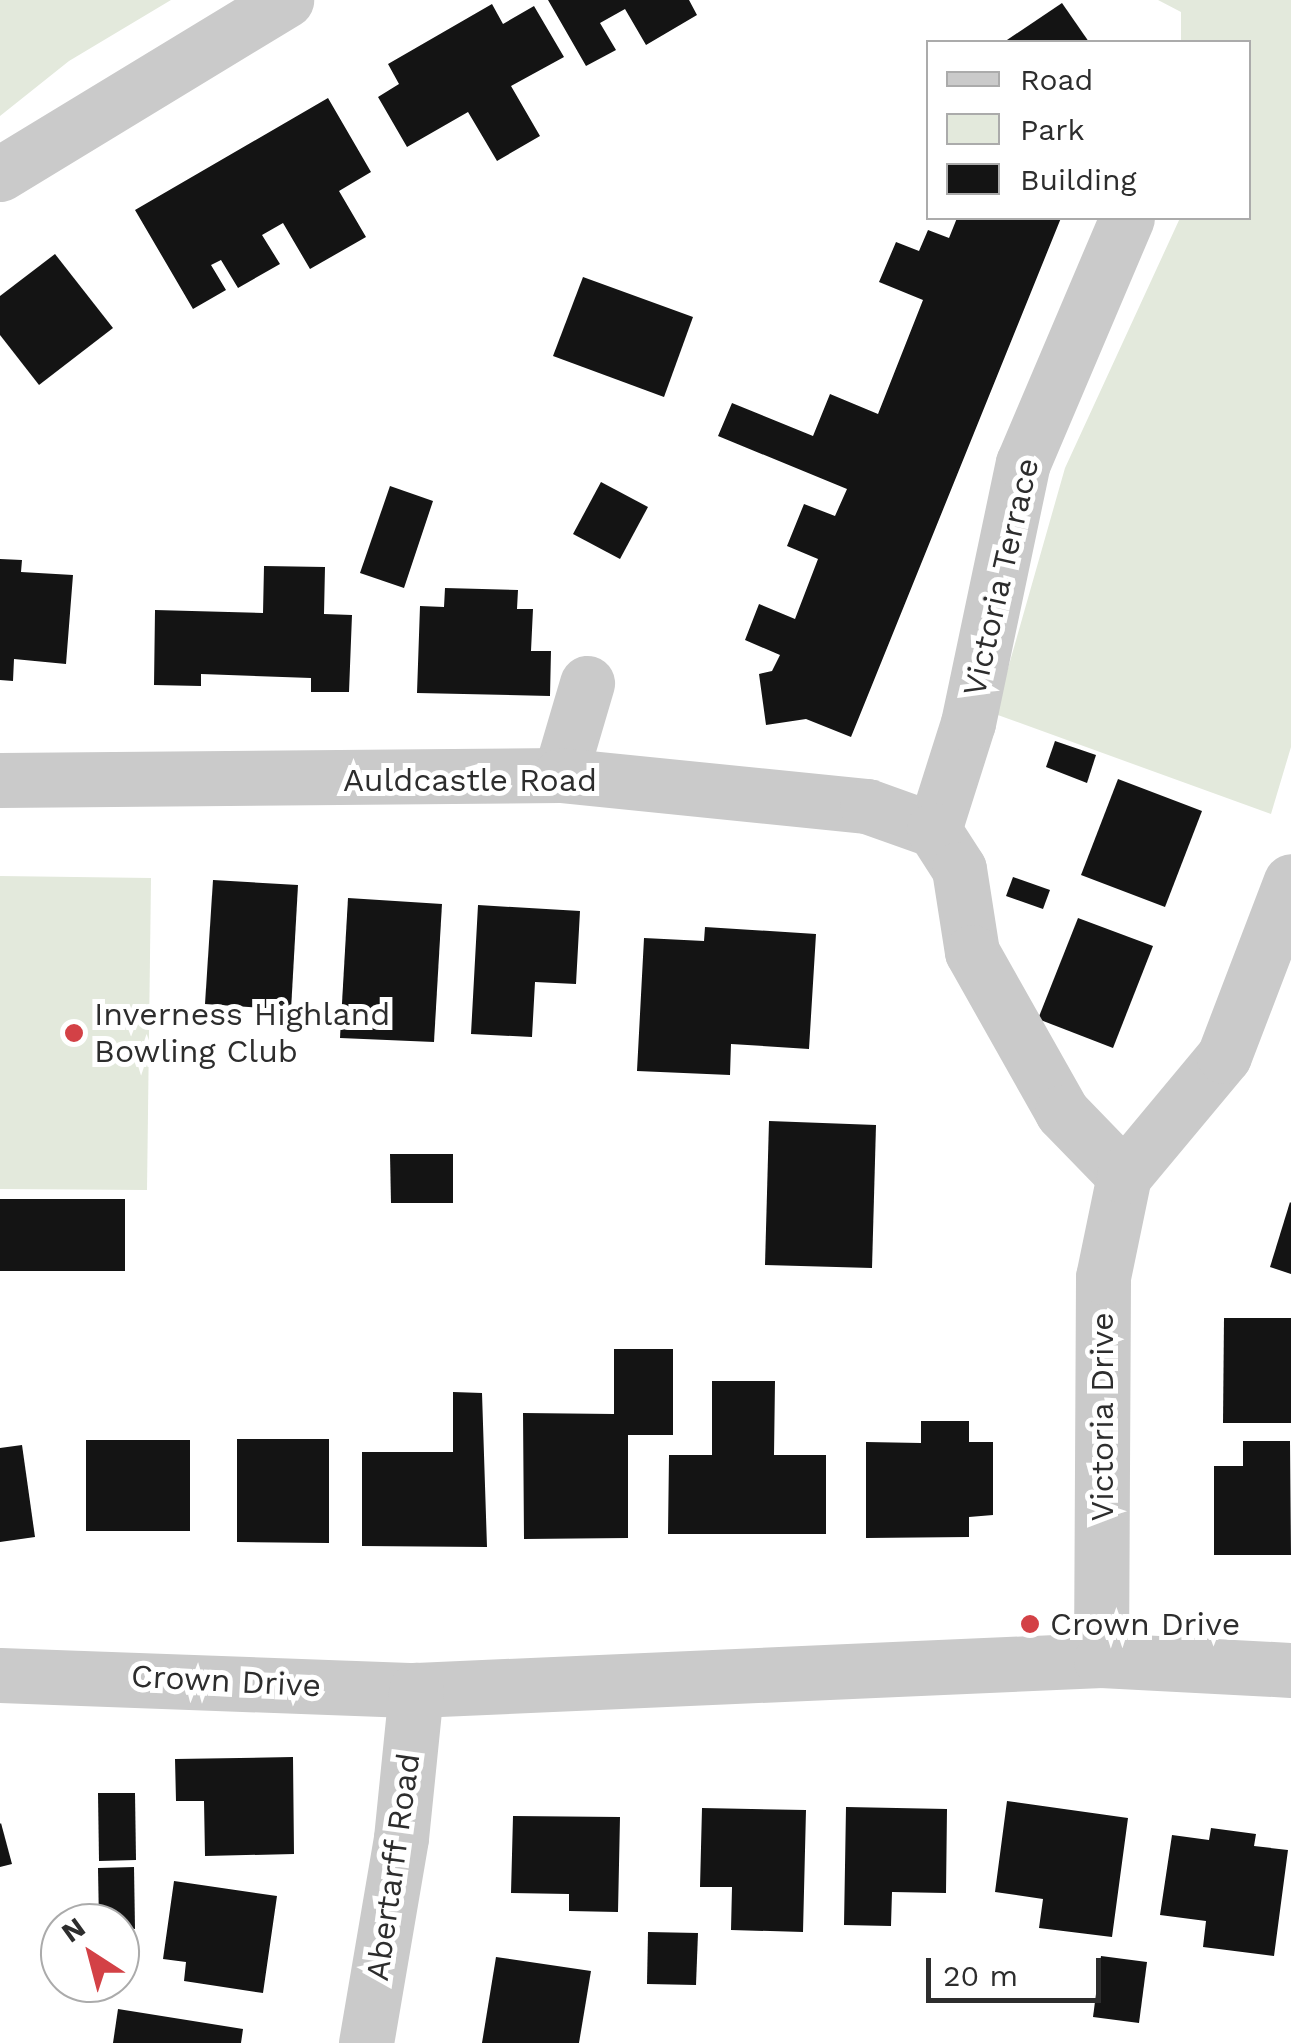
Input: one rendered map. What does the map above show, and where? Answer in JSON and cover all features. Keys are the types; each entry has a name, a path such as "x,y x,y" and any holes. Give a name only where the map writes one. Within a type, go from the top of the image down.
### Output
{"street":[{"path":"0,174 286,0"},
{"name":"Victoria Terrace","path":"934,830 968,723 1023,462 1126,220"},
{"path":"560,775 587,683"},
{"name":"Auldcastle Road","path":"0,780 560,775 867,806 934,830"},
{"path":"934,830 959,869 972,952 1062,1112 1124,1176"},
{"name":"Victoria Drive","path":"1101,1660 1102,1277 1124,1176 1224,1056 1291,882"},
{"name":"Crown Drive","path":"0,1675 416,1690 1101,1660 1291,1670"},
{"name":"Abertarff Road","path":"366,2043 401,1838 416,1690"}],"green space":[{"path":"0,0 171,0 69,61 0,116"},
{"path":"1158,0 1291,0 1291,747 1271,814 995,714 1065,468 1179,220 1251,220 1251,40 1181,40 1181,12"},
{"name":"Inverness Highland Bowling Club","path":"0,876 151,878 147,1190 0,1189"}],"building":[{"path":"548,0 689,0 697,15 646,45 625,9 600,23 616,50 586,66"},
{"path":"1062,3 1088,40 1007,40"},
{"path":"492,4 503,24 534,6 564,57 511,86 540,136 497,161 468,112 407,147 378,97 399,84 388,64"},
{"path":"328,98 371,172 339,191 366,237 310,269 283,223 262,235 280,264 238,288 221,260 211,265 226,290 193,309 135,210"},
{"path":"956,220 1060,220 851,737 806,719 766,725 759,674 772,671 780,655 745,640 759,604 795,619 818,559 787,546 804,504 835,516 847,489 718,436 732,403 813,436 830,394 878,414 923,300 879,282 896,242 919,251 928,230 949,238"},
{"path":"55,254 113,328 39,385 0,335 0,296"},
{"path":"583,277 693,317 664,397 553,356"},
{"path":"601,482 648,507 620,559 573,534"},
{"path":"390,486 433,501 404,588 360,573"},
{"path":"0,559 22,560 21,572 73,575 66,664 14,659 13,681 0,680"},
{"path":"264,566 325,567 324,614 352,615 349,692 311,692 311,678 201,674 201,686 154,685 155,610 263,613"},
{"path":"445,588 518,590 517,609 533,609 531,651 551,651 550,696 417,693 420,606 444,607"},
{"path":"1055,741 1096,755 1087,783 1046,767"},
{"path":"1118,779 1202,811 1165,907 1081,875"},
{"path":"1013,877 1050,890 1043,909 1006,896"},
{"path":"213,880 298,885 291,1010 205,1004"},
{"path":"348,898 442,904 434,1042 340,1038"},
{"path":"478,905 580,911 576,984 535,982 532,1037 471,1034"},
{"path":"1078,918 1153,946 1113,1048 1038,1019"},
{"path":"705,927 816,934 809,1049 731,1044 730,1075 637,1071 644,938 704,941"},
{"path":"769,1121 876,1125 872,1268 765,1265"},
{"path":"390,1154 453,1154 453,1203 391,1203"},
{"path":"0,1199 125,1199 125,1271 0,1271"},
{"path":"1291,1203 1291,1274 1270,1267"},
{"path":"1224,1318 1291,1318 1291,1423 1223,1423"},
{"path":"614,1349 673,1349 673,1435 628,1435 628,1538 524,1539 523,1413 614,1414"},
{"path":"712,1381 775,1381 774,1455 826,1455 826,1534 668,1534 669,1455 712,1455"},
{"path":"453,1392 482,1393 487,1547 362,1546 362,1452 453,1452"},
{"path":"921,1421 969,1421 969,1442 993,1442 993,1515 969,1517 969,1537 866,1538 866,1442 921,1443"},
{"path":"237,1439 329,1439 329,1543 237,1542"},
{"path":"86,1440 190,1440 190,1531 86,1531"},
{"path":"1243,1441 1290,1441 1291,1555 1214,1555 1214,1466 1243,1466"},
{"path":"22,1445 35,1537 0,1542 0,1448"},
{"path":"293,1757 294,1854 205,1856 204,1801 176,1801 175,1759"},
{"path":"98,1793 135,1793 136,1860 99,1861"},
{"path":"1007,1801 1128,1818 1112,1937 1039,1928 1043,1899 995,1892"},
{"path":"846,1807 947,1809 946,1893 892,1892 891,1926 844,1925"},
{"path":"702,1808 806,1810 803,1932 731,1930 732,1887 700,1887"},
{"path":"513,1816 620,1817 618,1912 569,1911 569,1894 511,1893"},
{"path":"0,1824 12,1864 0,1867"},
{"path":"1211,1828 1256,1834 1254,1846 1288,1850 1274,1956 1203,1947 1206,1921 1160,1915 1172,1835 1209,1840"},
{"path":"134,1867 135,1903 99,1903 98,1868"},
{"path":"174,1881 277,1896 263,1993 184,1981 186,1962 163,1959"},
{"path":"648,1932 698,1933 696,1985 647,1984"},
{"path":"1101,1956 1147,1962 1139,2023 1093,2017"},
{"path":"496,1957 591,1971 579,2043 482,2043"},
{"path":"118,2009 243,2029 241,2043 113,2043"}],"place":[{"name":"Inverness Highland Bowling Club","path":"74,1033"},
{"name":"Crown Drive","path":"1030,1624"}]}
